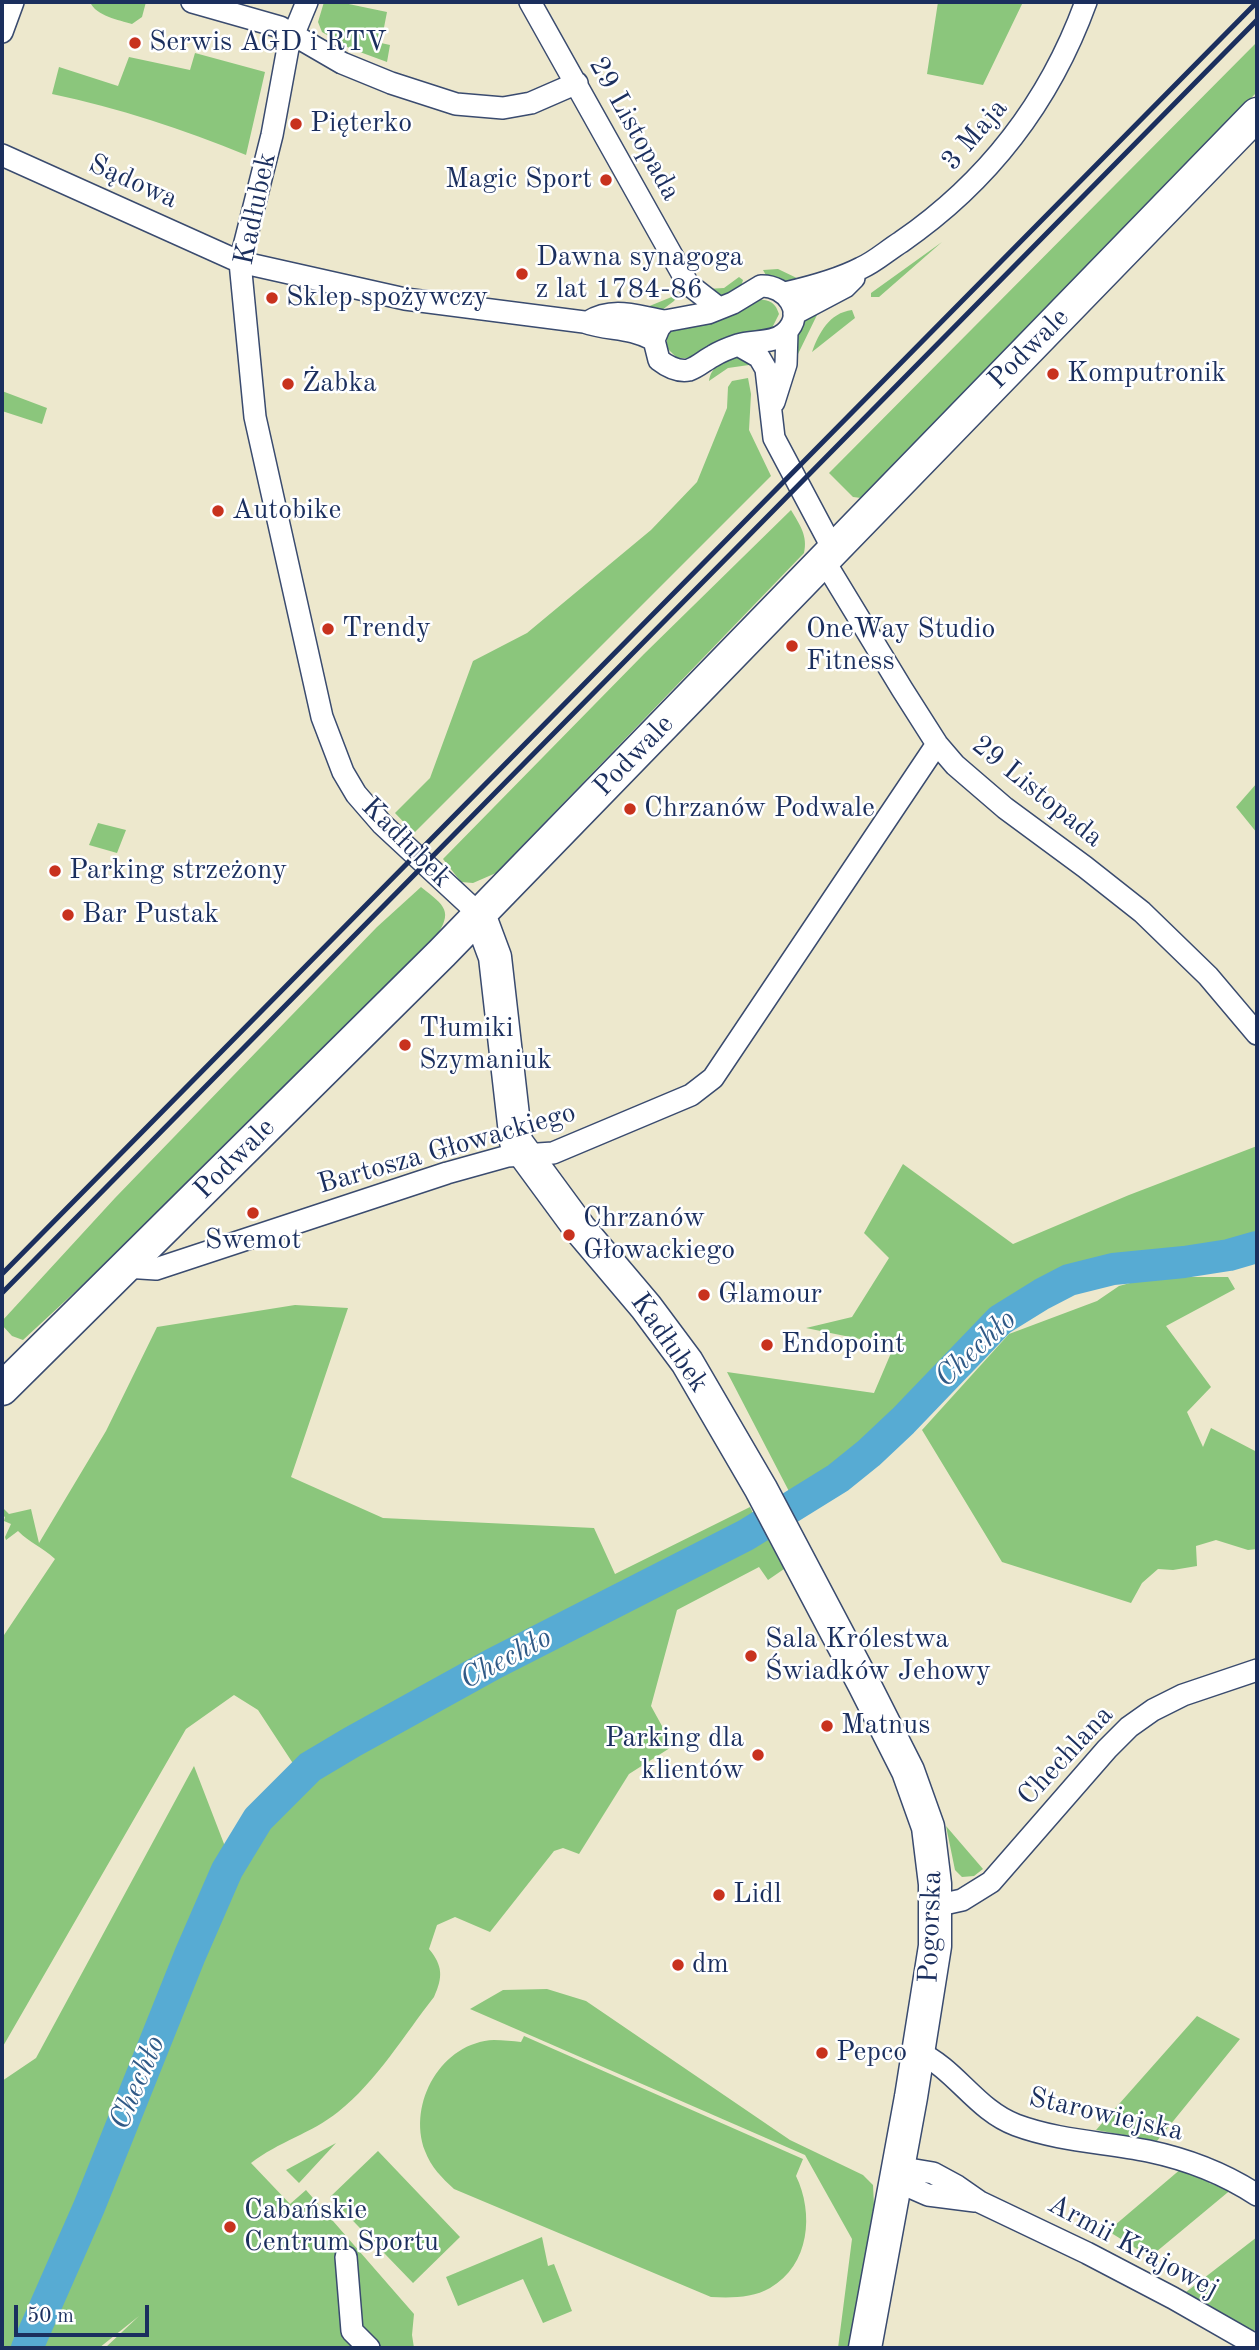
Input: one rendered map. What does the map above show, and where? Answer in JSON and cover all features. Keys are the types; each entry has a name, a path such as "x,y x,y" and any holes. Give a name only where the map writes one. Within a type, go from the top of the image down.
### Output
{"street":[{"path":"2,32 13,2"},
{"path":"192,2 281,27 342,63 391,83 456,104 503,108 531,103 577,83"},
{"name":"Kadłubek","path":"307,2 288,48 272,135 240,262 256,417 322,717 343,772 356,794 392,835 480,914 495,957 516,1142 580,1229 672,1339 785,1534"},
{"name":"29 Listopada","path":"530,2 688,284 719,308"},
{"name":"3 Maja","path":"654,340 659,360 676,370 690,369 711,356 738,345 779,338 790,323 845,287 862,268 940,213 1000,155 1023,124 1048,86 1086,2"},
{"name":"Podwale","path":"2,1389 480,914 1257,115"},
{"name":"Sądowa","path":"2,155 240,262"},
{"path":"240,262 405,299 586,323 597,327 628,329 654,340 659,327 670,319 688,284"},
{"name":"3 Maja","path":"670,319 708,313 733,303 761,286 777,288 785,293 815,286 862,268"},
{"path":"785,293 793,306 790,323"},
{"path":"586,323 599,315 621,312 670,319"},
{"name":"29 Listopada","path":"771,411 786,364 790,323"},
{"name":"29 Listopada","path":"738,345 762,361 768,378 774,438 828,554 937,744 955,765 1004,808 1142,912 1208,976 1257,1034"},
{"name":"Bartosza Głowackiego","path":"125,1267 156,1269 447,1173 523,1154 553,1153 691,1094 713,1078 937,744"},
{"name":"Pogorska","path":"785,1534 908,1771 928,1827 936,1884 936,1946 865,2348"},
{"name":"Chechlana","path":"935,1906 962,1900 991,1882 1129,1727 1153,1710 1183,1695 1257,1670"},
{"name":"Starowiejska","path":"918,2052 946,2068 975,2098 1013,2124 1045,2134 1148,2151 1193,2163 1244,2186 1257,2195"},
{"name":"Armii Krajowej","path":"897,2173 912,2188 928,2194 980,2202 1161,2291 1257,2346"},
{"path":"346,2257 352,2331 369,2348"}],"green space":[{"path":"90,2 146,2 142,17 132,24 102,14"},
{"path":"324,2 339,2 387,12 381,43 390,45 387,62 349,48 322,32 318,22"},
{"path":"938,2 1023,2 983,85 927,74"},
{"path":"1257,42 1257,92 877,485 861,498 853,497 829,473"},
{"path":"195,53 265,72 246,155 150,120 52,94 59,67 118,86 129,57 190,70"},
{"path":"942,242 879,297 871,297 871,293"},
{"path":"778,269 803,281 797,286 767,277 763,270"},
{"path":"739,277 743,280 740,290 720,297 706,289 724,288"},
{"path":"679,294 662,310 647,307"},
{"path":"756,299 775,306 779,314 772,328 692,358 677,358 667,348 667,336 675,328"},
{"path":"852,310 855,318 812,352 826,325 837,315"},
{"path":"815,311 817,315 795,356 795,336"},
{"path":"732,357 744,357 756,364 728,368 709,381 714,369"},
{"path":"748,378 751,394 749,430 771,476 414,833 395,813 430,778 473,661 527,633 651,530 697,482 727,408 728,387 732,381"},
{"path":"2,391 47,408 42,424 2,411"},
{"path":"791,510 804,536 804,553 496,873 473,883 461,882 443,859 644,654"},
{"path":"1257,783 1257,833 1236,807"},
{"path":"98,823 126,830 117,853 89,845"},
{"path":"421,887 444,909 444,921 435,938 157,1216 23,1340 12,1336 2,1325 2,1321 115,1198 377,927"},
{"path":"1257,1146 1257,1238 1239,1245 1094,1269 1023,1295 985,1325 876,1437 837,1470 793,1499 727,1372 874,1393 894,1346 806,1328 852,1317 889,1258 864,1233 903,1164 1013,1244 1129,1195"},
{"path":"1152,1277 1228,1277 1235,1289 1166,1326 1211,1387 1187,1412 1203,1447 1211,1428 1257,1452 1257,1549 1248,1550 1216,1540 1196,1546 1197,1566 1173,1570 1158,1569 1142,1583 1131,1603 1002,1562 922,1430 1009,1334 1097,1301 1119,1286"},
{"path":"295,1305 348,1308 291,1477 383,1518 594,1528 615,1574 750,1507 756,1519 704,1551 333,1737 294,1765 258,1710 234,1695 186,1729 2,2048 2,1638 55,1559 18,1531 6,1540 11,1524 4,1521 2,1507 9,1514 31,1509 39,1543 106,1431 157,1327"},
{"path":"768,1539 784,1569 768,1580 759,1567 677,1610 651,1706 673,1746 629,1774 579,1854 563,1848 554,1851 490,1932 455,1917 437,1925 429,1949 439,1966 437,1990 389,2057 365,2086 338,2112 251,2163 290,2204 306,2190 414,2314 414,2348 105,2348 139,2316 99,2348 41,2348 230,1888 262,1828 319,1773 735,1552"},
{"path":"194,1766 226,1849 192,1920 19,2348 2,2348 2,2081 36,2058"},
{"path":"946,1826 983,1869 974,1876 962,1877 955,1870"},
{"path":"547,1989 586,2001 790,2140 863,2175 873,2185 874,2205 848,2348 838,2348 852,2239 805,2155 470,2009 503,1990"},
{"path":"1197,2016 1240,2039 1157,2141 1096,2130"},
{"path":"524,2036 803,2159 796,2176 805,2206 805,2237 801,2252 783,2278 770,2288 749,2296 711,2297 454,2189 437,2172 425,2151 421,2114 425,2095 433,2078 459,2051 475,2043 494,2040 521,2042"},
{"path":"336,2143 299,2183 286,2170"},
{"path":"378,2151 460,2237 413,2283 330,2197"},
{"path":"1182,2168 1207,2177 1209,2183 1218,2186 1222,2183 1233,2188 1150,2257 1108,2231"},
{"path":"542,2237 548,2266 554,2264 572,2311 543,2323 523,2279 458,2306 446,2277"},
{"path":"1257,2237 1257,2328 1253,2332 1186,2292"}],"waterway":[{"name":"Chechło","path":"27,2348 89,2207 227,1870 258,1819 310,1767 493,1664 746,1535 838,1478 903,1421 1000,1320 1042,1294 1069,1280 1113,1269 1184,1262 1229,1255 1257,1247"}],"railway":[{"path":"2,1274 1257,2"},
{"path":"2,1293 1257,20"}],"place":[{"name":"Serwis AGD i RTV","path":"135,43"},
{"name":"Pięterko","path":"296,124"},
{"name":"Magic Sport","path":"606,180"},
{"name":"Dawna synagoga z lat 1784-86","path":"522,274"},
{"name":"Sklep spożywczy","path":"272,298"},
{"name":"Komputronik","path":"1053,374"},
{"name":"Żabka","path":"288,384"},
{"name":"Autobike","path":"218,511"},
{"name":"Trendy","path":"328,629"},
{"name":"OneWay Studio Fitness","path":"792,646"},
{"name":"Chrzanów Podwale","path":"630,809"},
{"name":"Parking strzeżony","path":"55,871"},
{"name":"Bar Pustak","path":"68,915"},
{"name":"Tłumiki Szymaniuk","path":"405,1045"},
{"name":"Swemot","path":"253,1213"},
{"name":"Chrzanów Głowackiego","path":"569,1235"},
{"name":"Glamour","path":"704,1295"},
{"name":"Endopoint","path":"767,1345"},
{"name":"Sala Królestwa Świadków Jehowy","path":"751,1656"},
{"name":"Matnus","path":"827,1726"},
{"name":"Parking dla klientów","path":"758,1755"},
{"name":"Lidl","path":"719,1895"},
{"name":"dm","path":"678,1965"},
{"name":"Pepco","path":"822,2053"},
{"name":"Cabańskie Centrum Sportu","path":"230,2227"}]}
